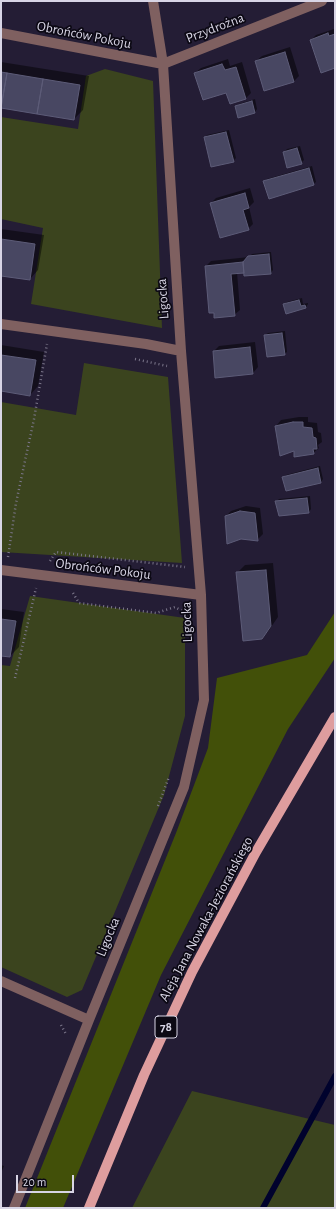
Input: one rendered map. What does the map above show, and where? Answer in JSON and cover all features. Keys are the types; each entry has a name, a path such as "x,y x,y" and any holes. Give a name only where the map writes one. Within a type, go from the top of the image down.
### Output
{"main road":[{"name":"Aleja Jana Nowaka-Jeziorańskiego","path":"89,1208 141,1082 192,972 256,852 335,717"}],"street":[{"name":"Ligocka","path":"14,1208 184,786 204,700 201,596 181,351 163,64 153,1"},
{"name":"Przydrożna","path":"163,64 322,1"},
{"name":"Obrońców Pokoju","path":"1,33 163,64"},
{"path":"1,324 146,344 181,351"},
{"name":"Obrońców Pokoju","path":"1,570 201,596"},
{"path":"1,981 89,1020"}],"path":[{"path":"7,560 16,502 34,419 47,341"},
{"path":"47,565 56,552 186,568"},
{"path":"16,678 39,575"},
{"path":"70,589 79,603 156,613 175,607 189,615"},
{"path":"156,811 171,774"}],"green space":[{"path":"105,69 153,81 162,328 31,304 43,228 1,219 1,117 78,129 86,76"},
{"path":"84,363 168,377 182,563 1,552 1,402 76,415"},
{"path":"30,596 185,618 185,716 164,795 82,990 67,997 1,967 1,665 10,666"},
{"path":"335,612 335,658 288,729 161,975 63,1208 25,1208 176,833 208,748 217,678 307,655"},
{"path":"192,1091 335,1125 335,1208 132,1208"}],"building":[{"path":"328,33 329,36 335,34 335,68 321,73 310,40"},
{"path":"285,52 294,82 264,91 255,61"},
{"path":"222,64 225,70 236,67 246,99 230,104 226,93 203,100 194,73"},
{"path":"1,72 7,73 1,108"},
{"path":"7,73 43,79 37,114 1,108"},
{"path":"43,79 80,85 74,120 37,114"},
{"path":"252,101 255,113 238,118 235,106"},
{"path":"226,132 234,162 211,167 204,137"},
{"path":"297,148 302,164 287,168 283,152"},
{"path":"309,168 314,185 269,199 263,181"},
{"path":"245,193 249,208 243,210 249,230 220,238 210,203"},
{"path":"1,239 35,244 30,280 1,276"},
{"path":"269,254 271,274 244,276 243,262 248,256"},
{"path":"243,262 244,273 231,274 235,316 214,318 214,313 209,313 205,266"},
{"path":"299,300 301,306 305,305 306,308 286,314 283,304"},
{"path":"282,333 285,355 267,357 264,335"},
{"path":"250,347 253,374 215,378 213,351"},
{"path":"1,355 36,360 30,396 1,391"},
{"path":"293,422 303,422 303,427 312,428 313,437 316,438 317,449 313,449 314,454 294,457 294,451 280,456 275,426"},
{"path":"318,468 321,483 286,491 282,477"},
{"path":"307,498 309,513 279,516 275,501"},
{"path":"240,511 255,513 258,541 241,539 227,544 225,516"},
{"path":"266,570 271,626 262,639 243,641 236,572"},
{"path":"1,619 16,621 10,657 1,656"}],"waterway":[{"path":"263,1208 335,1076"}]}
